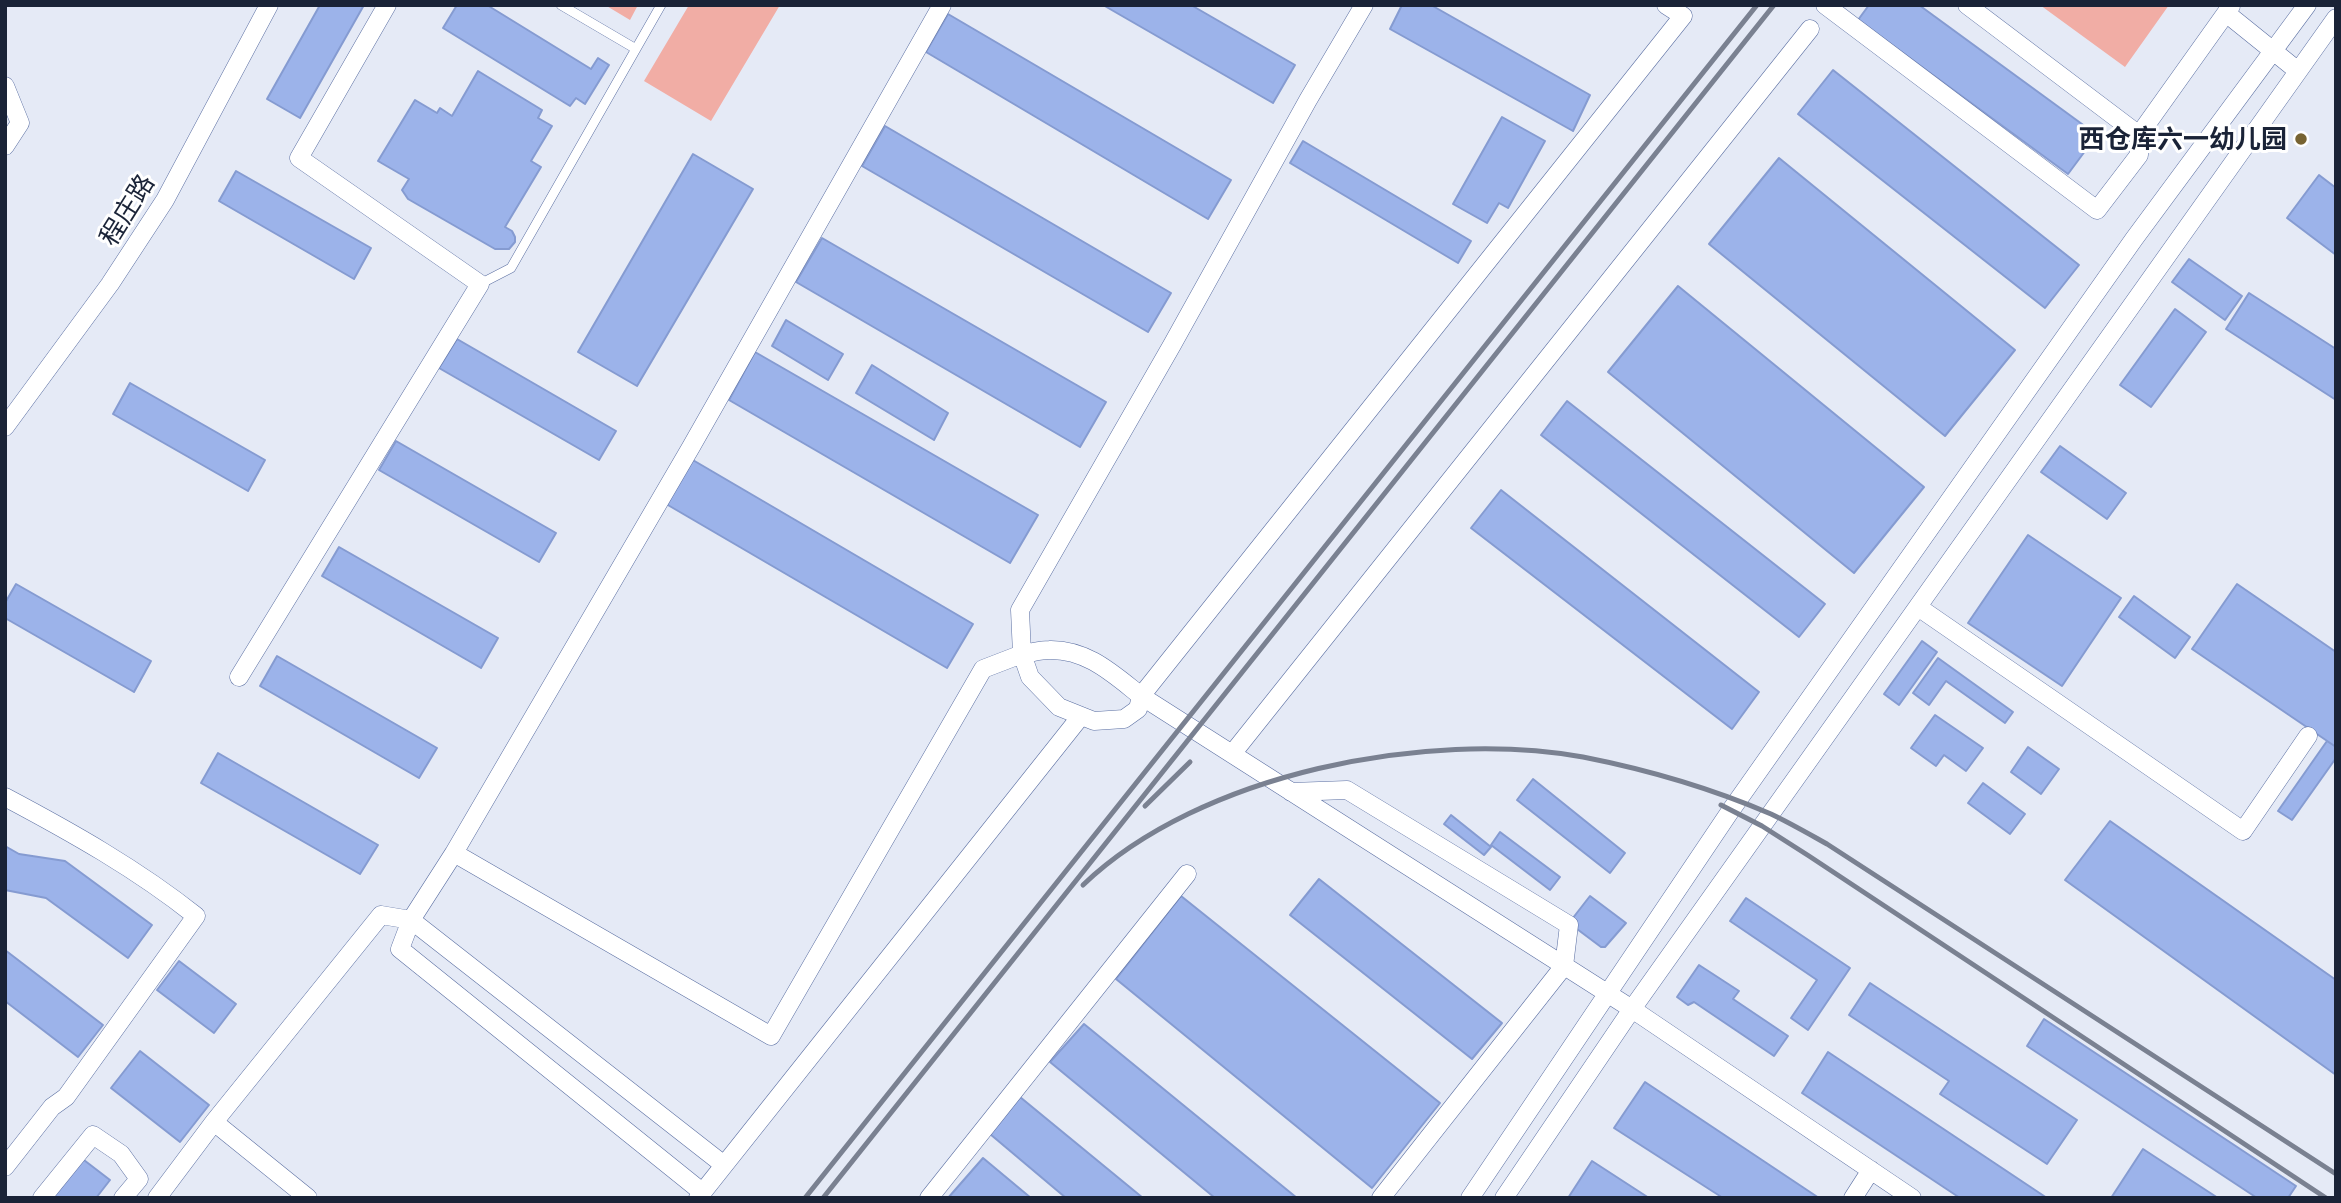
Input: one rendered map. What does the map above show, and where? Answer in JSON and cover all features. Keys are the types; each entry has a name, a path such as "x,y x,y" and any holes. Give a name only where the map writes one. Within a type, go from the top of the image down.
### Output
{"street":[{"name":"程庄路","path":"5,427 110,284 165,200 269,5"},
{"path":"239,677 481,284 299,158 387,5"},
{"path":"942,5 691,447 454,853 411,920 400,949 700,1195 1081,716"},
{"path":"1364,5 1020,610 1022,654 1030,677 1059,707 1094,721 1124,719 1138,709 1141,696 1683,16 1666,5"},
{"path":"1825,5 2097,210 2139,155 2139,135 2229,9 2298,71"},
{"path":"1967,5 2139,135"},
{"path":"1470,1198 1731,810 2134,239 2307,5"},
{"path":"1504,1198 1632,1009 2336,18"},
{"path":"1232,754 1810,29"},
{"path":"5,86 20,123 5,146"},
{"path":"1917,607 2243,831 2308,736"},
{"path":"454,853 771,1036 982,669 1022,654 1050,649 1079,654 1101,664 1141,696 1632,1009 1912,1198"},
{"path":"1291,792 1347,790 1569,925 1564,966 1381,1198"},
{"path":"5,797 52,820 165,892 196,916 66,1097 52,1107 5,1167"},
{"path":"929,1198 1186,874"},
{"path":"157,1198 214,1122 380,915 411,920 724,1165"},
{"path":"214,1122 308,1198"},
{"path":"42,1198 93,1135 121,1154 139,1179 123,1198"},
{"path":"1853,1198 1871,1170"}],"lane":[{"path":"561,5 636,49"},
{"path":"481,284 511,268 661,5"}],"shaded area":[{"path":"605,5 638,5 630,20"},
{"path":"689,5 780,5 711,121 644,81"},
{"path":"2040,5 2169,5 2125,67"}],"building":[{"path":"320,5 364,5 300,118 267,99"},
{"path":"457,5 487,5 591,69 598,58 609,65 585,104 576,98 570,106 443,28"},
{"path":"1103,5 1191,5 1295,65 1273,103"},
{"path":"1402,5 1431,5 1590,95 1573,131 1390,29"},
{"path":"1869,5 1919,5 2097,135 2068,174 1858,20"},
{"path":"948,14 1231,180 1208,219 926,52"},
{"path":"1833,70 2079,265 2045,308 1798,114"},
{"path":"478,71 542,110 538,118 552,126 531,161 541,167 505,227 512,231 515,237 515,242 509,249 495,249 408,199 402,190 409,179 378,161 415,100 437,113 440,108 452,116"},
{"path":"1502,117 1545,141 1508,208 1499,203 1487,223 1453,204"},
{"path":"885,126 1171,293 1148,332 862,166"},
{"path":"1303,141 1471,241 1458,263 1290,163"},
{"path":"693,154 753,189 637,386 578,352"},
{"path":"1779,158 2015,350 1945,436 1709,244"},
{"path":"236,171 371,248 354,279 219,201"},
{"path":"2319,175 2336,188 2336,255 2287,218"},
{"path":"822,238 1106,402 1080,447 796,282"},
{"path":"2189,259 2242,296 2225,320 2172,282"},
{"path":"1678,286 1924,487 1854,573 1608,372"},
{"path":"2249,293 2336,349 2336,400 2226,329"},
{"path":"2175,309 2206,332 2151,407 2120,385"},
{"path":"786,320 843,354 828,380 772,346"},
{"path":"457,339 616,431 599,460 439,368"},
{"path":"755,352 1038,515 1010,563 729,400"},
{"path":"872,365 948,413 934,440 856,393"},
{"path":"130,383 265,460 248,491 113,414"},
{"path":"1567,401 1825,604 1799,637 1541,435"},
{"path":"396,441 556,533 539,562 379,470"},
{"path":"2060,446 2126,493 2107,519 2041,472"},
{"path":"686,456 973,624 947,668 661,501"},
{"path":"1501,490 1759,692 1732,729 1471,528"},
{"path":"2028,535 2121,598 2062,686 1968,623"},
{"path":"339,547 498,638 481,668 322,576"},
{"path":"16,584 151,661 134,692 5,618 5,603"},
{"path":"2237,584 2336,652 2336,747 2192,649"},
{"path":"2134,596 2190,637 2175,658 2119,617"},
{"path":"1922,641 1937,652 1899,705 1884,694"},
{"path":"277,656 437,748 419,778 260,686"},
{"path":"1938,658 2013,712 2005,723 1946,681 1929,705 1913,693"},
{"path":"1935,715 1983,748 1966,771 1944,755 1936,766 1911,748"},
{"path":"2327,741 2336,747 2336,758 2292,820 2278,811"},
{"path":"2028,747 2059,769 2041,794 2011,772"},
{"path":"218,753 378,845 360,874 201,783"},
{"path":"1533,779 1625,853 1610,873 1517,800"},
{"path":"1983,783 2025,814 2010,834 1968,803"},
{"path":"1451,815 1491,847 1484,855 1444,824"},
{"path":"2110,821 2336,980 2336,1075 2065,880"},
{"path":"1500,832 1560,877 1550,890 1491,845"},
{"path":"5,846 19,854 65,861 152,925 128,958 46,898 5,890"},
{"path":"1319,879 1502,1023 1472,1059 1290,915"},
{"path":"1181,896 1440,1103 1372,1188 1116,979"},
{"path":"1590,896 1626,923 1605,947 1601,947 1569,923"},
{"path":"1746,898 1850,968 1808,1030 1791,1018 1817,980 1730,921"},
{"path":"5,950 103,1025 78,1057 5,1001"},
{"path":"179,961 236,1004 214,1033 157,990"},
{"path":"1699,965 1739,991 1733,999 1788,1036 1774,1056 1694,1002 1688,1005 1677,997"},
{"path":"1870,983 2077,1120 2047,1164 1940,1094 1949,1081 1849,1015"},
{"path":"2044,1019 2296,1186 2288,1198 2257,1198 2027,1046"},
{"path":"1084,1024 1297,1198 1215,1198 1050,1062"},
{"path":"140,1051 209,1105 180,1142 111,1088"},
{"path":"1828,1052 2047,1198 1960,1198 1802,1093"},
{"path":"1645,1082 1819,1198 1723,1198 1614,1128"},
{"path":"1020,1097 1143,1198 1066,1198 990,1134"},
{"path":"2143,1149 2218,1198 2111,1198"},
{"path":"80,1157 110,1180 96,1198 48,1198"},
{"path":"983,1158 1031,1198 948,1198"},
{"path":"1592,1161 1649,1198 1568,1198"}],"railway":[{"path":"805,1198 1757,5"},
{"path":"823,1198 1774,5"},
{"path":"1083,885 1132,846 1189,814 1251,788 1318,768 1387,756 1456,749 1522,750 1606,762 1726,796 1771,814 1827,844 2336,1174"},
{"path":"1145,806 1190,762"},
{"path":"1721,805 1762,826 1809,856 2326,1198"}],"place":[{"name":"西仓库六一幼儿园","path":"2301,139"}]}
